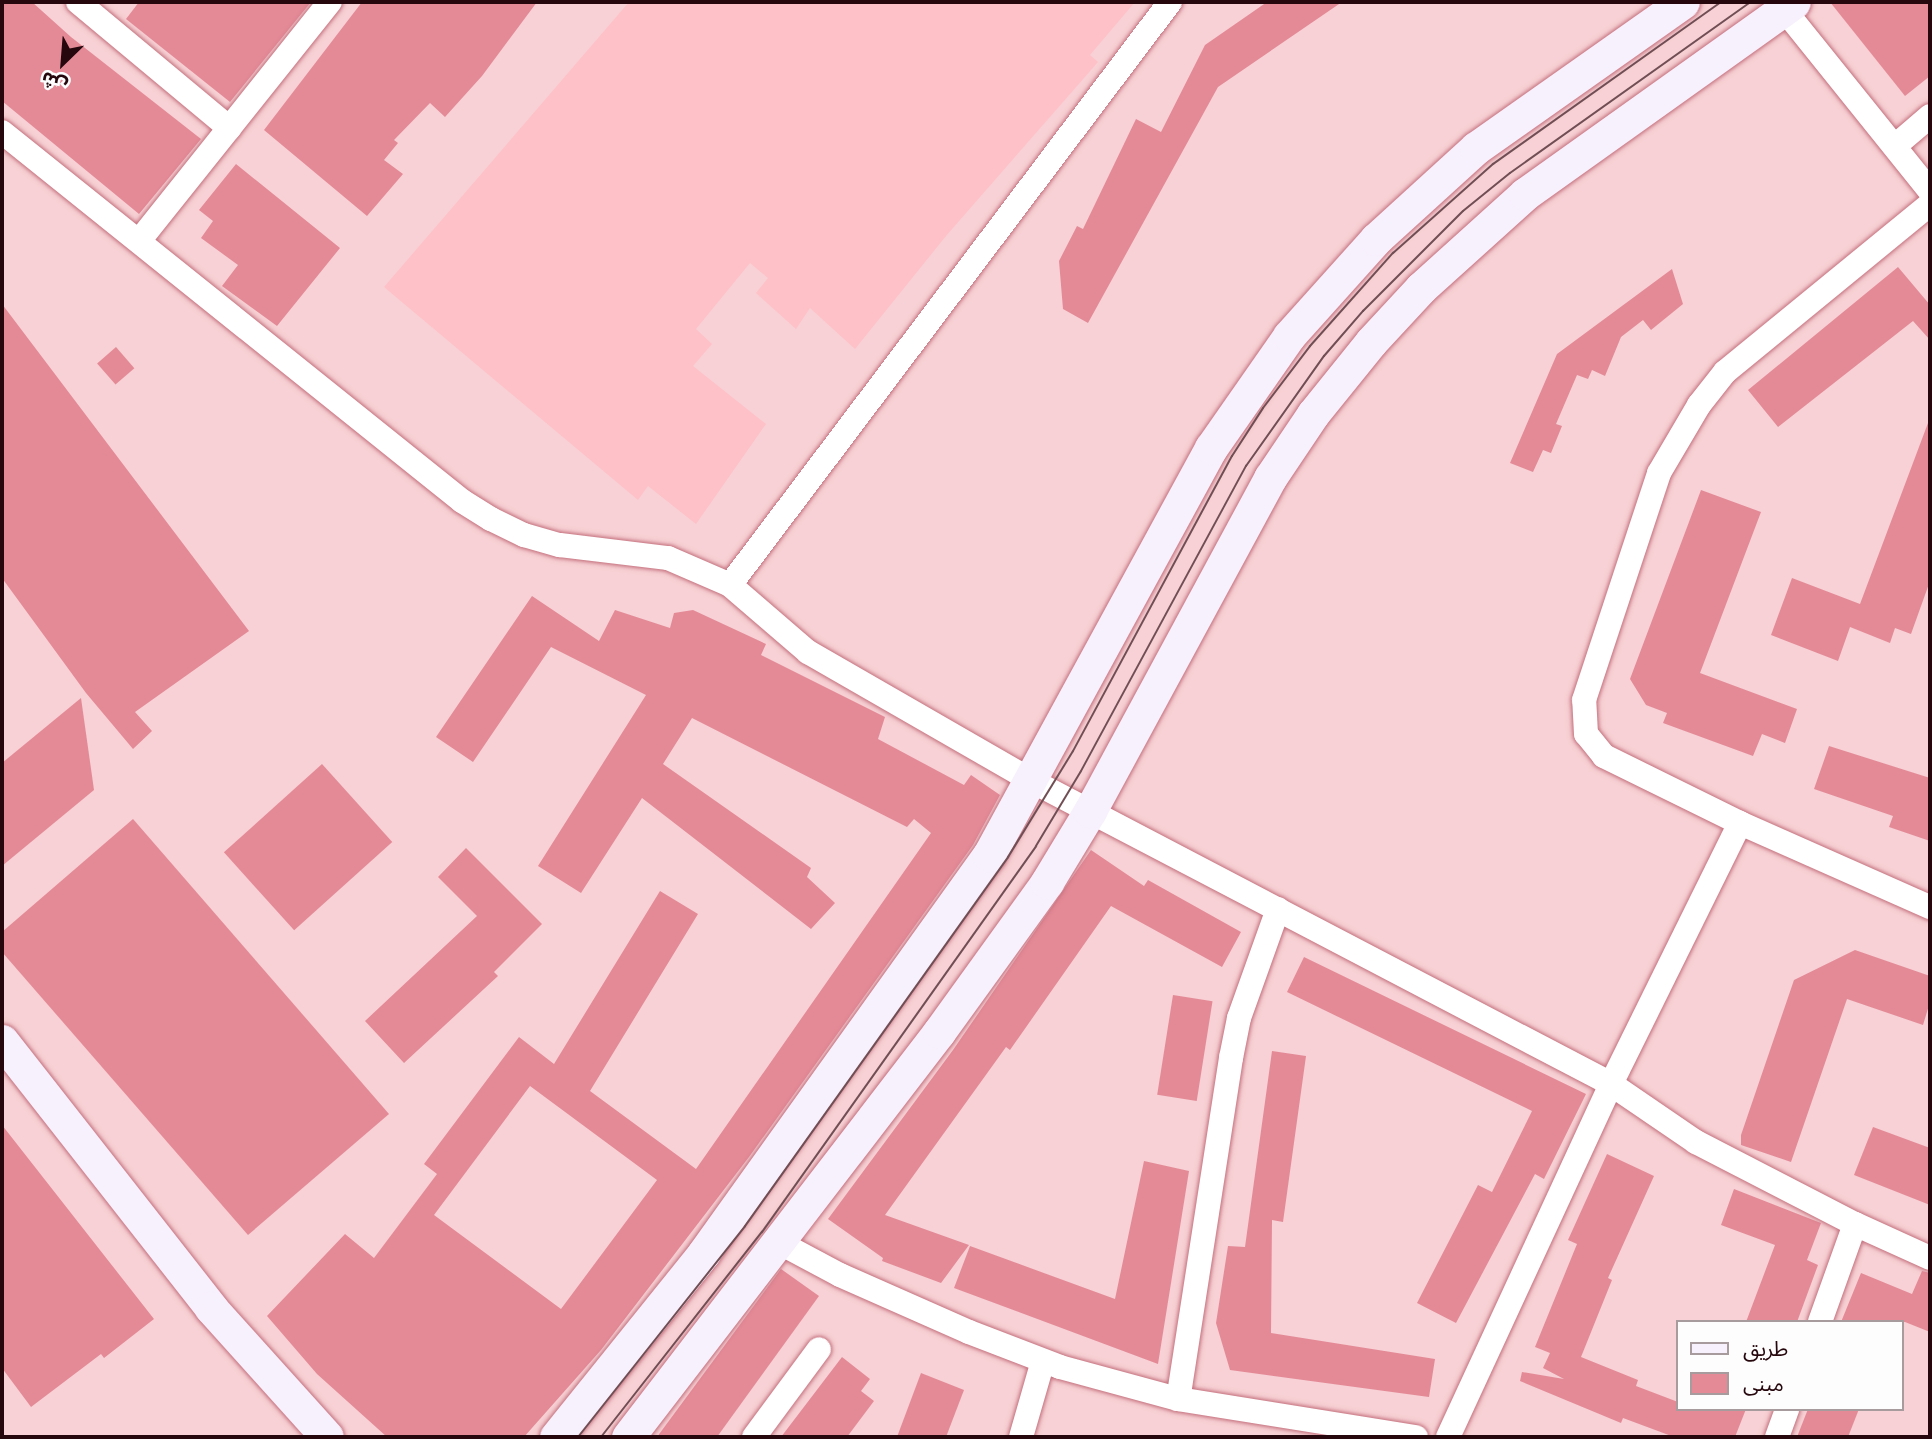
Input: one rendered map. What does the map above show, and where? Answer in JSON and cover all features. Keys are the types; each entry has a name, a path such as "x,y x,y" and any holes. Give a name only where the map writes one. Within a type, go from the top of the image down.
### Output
{"street":[{"path":"78,2 229,128"},
{"path":"139,241 330,2"},
{"path":"730,585 1170,2"},
{"path":"556,1437 703,1254 989,855 1211,448 1289,336 1376,239 1476,148 1684,2"},
{"path":"628,1437 780,1242 1046,883 1090,811 1270,478 1313,414 1371,342 1421,288 1525,194 1786,4 1930,191"},
{"path":"1895,146 1930,116"},
{"path":"2,132 462,501 491,519 524,535 560,545 668,558 730,585 808,652 1032,780 1611,1084 1696,1142 1856,1224 1930,1258"},
{"path":"1930,204 1725,372 1699,405 1659,473 1584,700 1586,734 1604,757 1740,823 1930,907"},
{"path":"1448,1437 1611,1084 1740,823"},
{"path":"1178,1399 1231,1058 1243,1006 1278,909"},
{"path":"2,1041 211,1308 327,1437"},
{"path":"1821,1320 1856,1224"},
{"path":"780,1242 914,1309 1043,1360 1178,1399 1390,1436 1416,1437"},
{"path":"754,1437 819,1349"},
{"path":"1021,1437 1043,1360"},
{"path":"1777,1437 1786,1411"}],"shaded area":[{"path":"629,2 1135,2 1090,55 1098,62 946,236 855,349 810,308 796,329 756,293 768,278 750,263 696,329 712,344 693,366 766,424 696,524 648,486 638,500 384,287"}],"building":[{"path":"2,2 32,2 71,37 201,139 139,214 2,101"},
{"path":"139,2 311,2 230,102 126,19"},
{"path":"362,2 537,2 482,76 445,117 430,103 394,140 398,143 384,160 403,174 367,216 264,130"},
{"path":"1267,2 1342,2 1218,87 1088,323 1063,309 1059,261 1077,226 1083,229 1136,119 1161,132 1205,45"},
{"path":"1830,2 1930,2 1930,76 1905,96"},
{"path":"236,164 340,248 277,326 222,286 238,265 201,238 213,221 199,210"},
{"path":"1898,267 1930,305 1930,340 1913,321 1778,427 1748,390"},
{"path":"1672,269 1683,304 1651,330 1643,320 1621,337 1605,376 1592,370 1588,379 1577,375 1556,424 1562,426 1551,453 1543,450 1533,472 1510,463 1557,354"},
{"path":"2,304 249,631 135,712 152,731 133,749 86,693 2,578"},
{"path":"116,347 134,368 116,385 97,363"},
{"path":"1928,423 1930,581 1911,634 1895,628 1890,643 1850,627 1838,661 1771,635 1792,578 1860,604"},
{"path":"1701,490 1761,512 1700,673 1797,709 1785,743 1762,734 1753,756 1663,723 1667,713 1646,705 1630,679"},
{"path":"532,596 599,641 615,610 670,628 674,613 693,610 766,644 761,655 885,717 878,739 964,785 971,775 1000,795 973,845 749,1157 601,1350 524,1437 387,1437 317,1374 267,1316 345,1234 374,1258 437,1174 424,1164 519,1037 554,1064 660,891 698,914 590,1091 696,1169 931,833 914,819 907,827 692,718 663,764 811,868 807,877 835,903 811,929 642,798 581,893 538,866 646,695 551,647 473,762 436,737","holes":["530,1086 657,1180 561,1309 434,1215"]},
{"path":"81,698 94,790 2,866 2,763"},
{"path":"1829,746 1930,778 1930,841 1889,827 1893,816 1814,789"},
{"path":"322,764 392,842 294,930 224,852"},
{"path":"133,819 389,1114 248,1235 2,952 2,932"},
{"path":"466,848 542,924 494,972 498,976 404,1063 365,1021 477,916 438,877"},
{"path":"1091,850 1144,886 1148,880 1241,932 1222,967 1111,906 1010,1050 1006,1047 885,1215 969,1245 941,1283 882,1261 883,1258 828,1219 953,1050"},
{"path":"1855,950 1930,976 1930,1002 1923,1025 1847,999 1791,1162 1741,1145 1741,1135 1794,980"},
{"path":"1304,957 1586,1094 1544,1179 1535,1174 1456,1323 1417,1303 1478,1185 1492,1192 1532,1111 1287,992"},
{"path":"1173,995 1213,1001 1197,1101 1157,1095"},
{"path":"1272,1051 1306,1056 1283,1222 1272,1220 1271,1333 1435,1359 1429,1397 1230,1370 1216,1323 1228,1246 1245,1247"},
{"path":"2,1125 154,1319 104,1358 101,1354 31,1407 2,1368"},
{"path":"1873,1127 1930,1148 1930,1205 1854,1175"},
{"path":"1607,1154 1654,1176 1608,1278 1612,1280 1581,1357 1638,1380 1636,1386 1676,1401 1676,1411 1745,1411 1735,1437 1674,1437 1623,1418 1621,1423 1520,1381 1522,1372 1564,1379 1543,1368 1550,1353 1535,1347 1577,1244 1568,1240"},
{"path":"1144,1161 1189,1171 1158,1364 954,1288 970,1246 1115,1299"},
{"path":"1734,1189 1821,1223 1807,1260 1818,1265 1798,1320 1747,1320 1775,1245 1721,1225"},
{"path":"781,1269 819,1296 717,1437 657,1437"},
{"path":"1922,1271 1930,1273 1930,1332 1904,1320 1842,1320 1861,1273 1912,1294"},
{"path":"842,1357 870,1379 861,1391 874,1401 847,1437 781,1437"},
{"path":"921,1373 964,1390 946,1437 897,1437"},
{"path":"1807,1411 1858,1411 1848,1437 1797,1437"}],"tram line":[{"path":"578,1437 745,1226 1008,857 1073,751 1232,456 1263,408 1310,346 1393,253 1493,164 1721,2"},
{"path":"601,1437 762,1232 1036,846 1081,771 1246,466 1324,356 1363,311 1463,211 1510,173 1751,2"}]}
